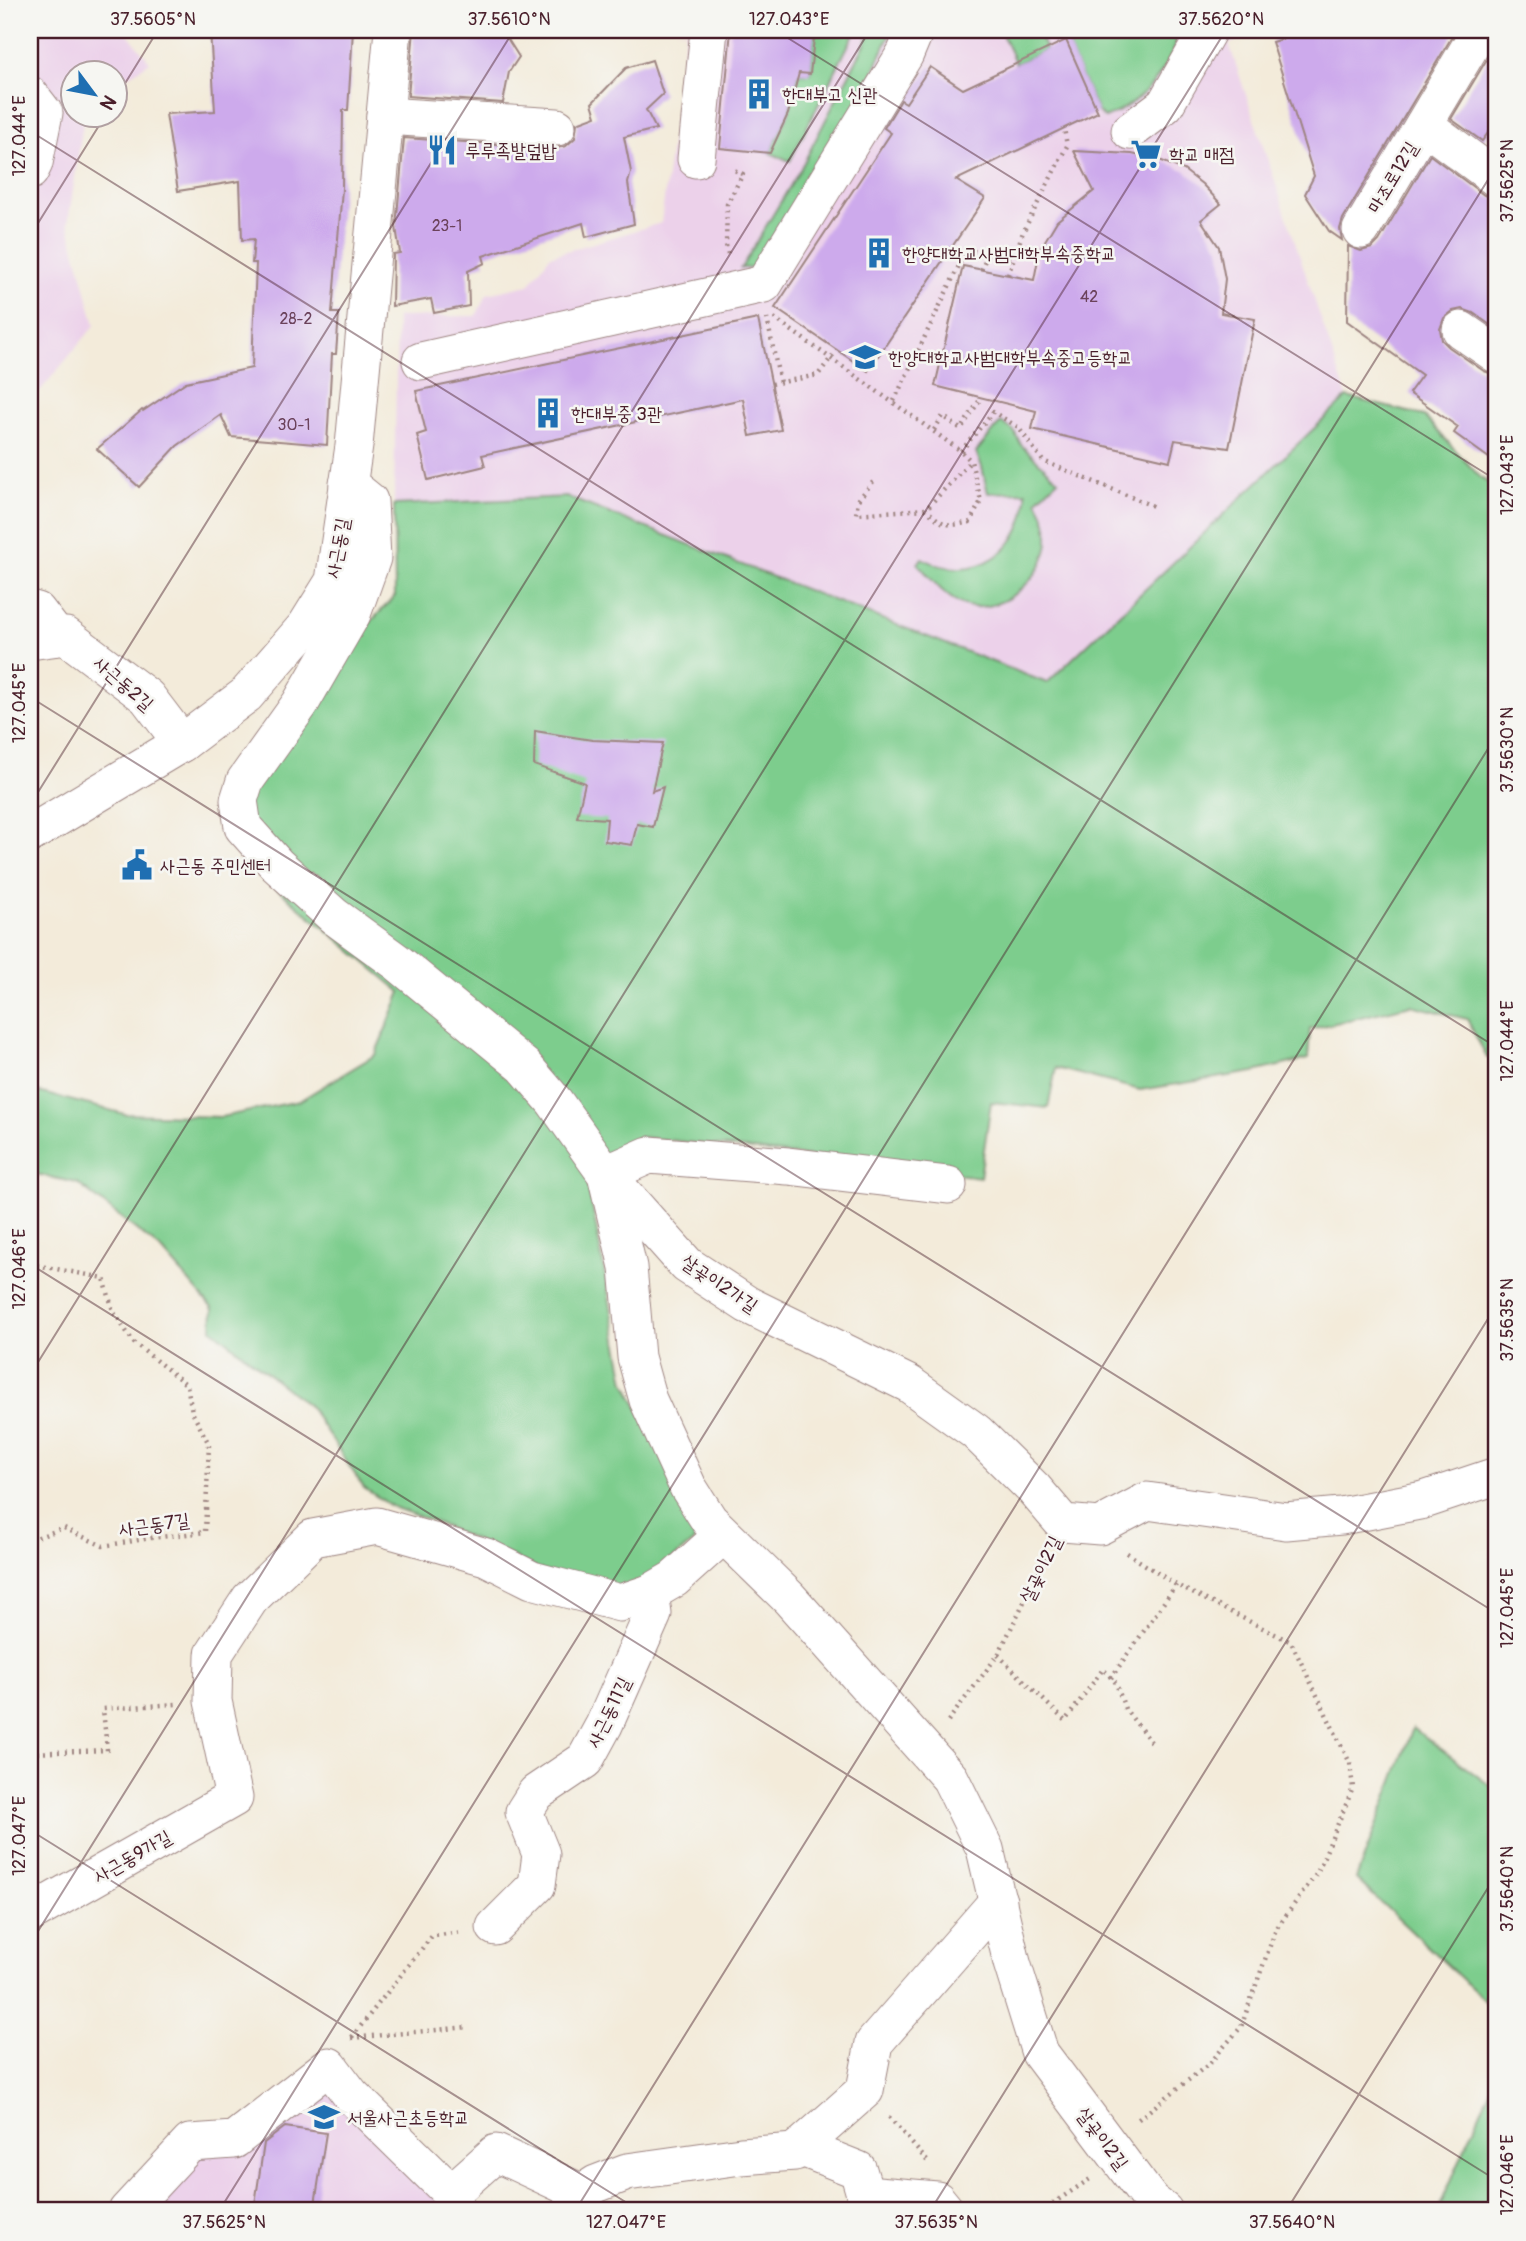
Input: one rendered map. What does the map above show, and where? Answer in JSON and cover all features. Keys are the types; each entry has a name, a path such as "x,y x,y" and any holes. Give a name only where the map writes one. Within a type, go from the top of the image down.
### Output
{"street":[{"name":"사근동길","path":"30,834 182,743 246,695 306,626 334,581 355,432 393,30"},
{"path":"709,30 711,162"},
{"path":"421,361 765,298 905,54 915,30"},
{"path":"1130,131 1165,105 1208,30"},
{"name":"마조로12길","path":"1361,230 1480,30"},
{"path":"30,95 44,113 30,171"},
{"path":"385,116 557,127"},
{"name":"마조로12길","path":"1424,125 1496,178"},
{"path":"1461,330 1496,354"},
{"name":"살곶이2가길","path":"348,484 369,501 372,558 352,614 300,704 245,781 239,800 243,827 277,865 334,916 407,970 524,1066 554,1101 606,1174 687,1265 748,1305 909,1384 976,1432 1034,1489 1063,1523"},
{"name":"사근동2길","path":"30,609 37,611 43,639 66,636 146,697 182,743"},
{"path":"942,1770 789,1598 709,1520 688,1488 648,1400 636,1357 628,1266 606,1174 649,1155 788,1166 948,1185"},
{"path":"1100,1525 1147,1501 1286,1521 1341,1516 1424,1500 1496,1476"},
{"name":"살곶이2길","path":"1063,1523 1100,1525"},
{"path":"213,1701 214,1654 250,1599 313,1538 377,1526 486,1557 532,1580 620,1603 650,1593 674,1579 723,1535"},
{"name":"사근동11길","path":"495,1927 537,1885 541,1854 524,1812 536,1793 585,1760 604,1725 653,1614 650,1593"},
{"name":"사근동9가길","path":"30,1914 234,1798 213,1701"},
{"name":"살곶이2길","path":"942,1770 950,1778 985,1849 1012,1963 1040,2053 1150,2201 1164,2211"},
{"path":"127,2211 190,2143 234,2140 329,2066 351,2095 451,2202 496,2153 582,2193 596,2184 627,2172 741,2156 795,2152 865,2090 874,2043 998,1901"},
{"path":"800,2147 858,2170 858,2202 942,2206"}],"path":[{"path":"1008,275 1023,232 1067,146 1064,128"},
{"path":"711,162 743,174 727,204 726,245"},
{"path":"894,401 967,249 986,255 1014,258"},
{"path":"981,270 986,255"},
{"path":"765,298 774,318 934,430 971,461 981,500 970,522 950,526 940,522 926,509"},
{"path":"765,298 780,383"},
{"path":"772,384 818,374 837,350"},
{"path":"934,430 943,416 961,429 981,398"},
{"path":"961,451 993,412 1018,427 1043,461 1153,506"},
{"path":"873,482 858,500 856,514 926,509 971,461"},
{"name":"사근동7길","path":"30,1264 104,1278 113,1311 134,1343 187,1385 192,1412 209,1444 205,1532 103,1546 64,1528 30,1539"},
{"name":"살곶이2길","path":"942,1770 949,1718 999,1655 1063,1523"},
{"path":"1041,2211 1114,2151 1209,2064 1241,2027 1276,1929 1317,1873 1353,1788 1350,1763 1291,1642 1176,1585 1111,1542 1100,1525"},
{"path":"1111,1678 1176,1585"},
{"path":"999,1655 1065,1721 1103,1669 1116,1683 1125,1709 1151,1742"},
{"path":"30,1754 107,1750 103,1709 213,1701"},
{"path":"329,2066 432,1936 495,1927"},
{"path":"351,2038 468,2027"},
{"path":"865,2090 933,2167 942,2206"}],"shaded area":[{"path":"30,30 125,30 150,62 130,75 130,60 60,60 60,130 82,130 68,223 95,325 30,403"},
{"name":"한양대학교사범대학부속중고등학교","path":"674,30 1263,30 1229,44 1347,397 1046,683 567,497 394,505 397,317 476,316 487,294 529,285 550,256 661,223 686,31"},
{"name":"서울사근초등학교","path":"330,2084 439,2194 441,2211 143,2211 198,2152"}],"green space":[{"path":"822,30 856,30 790,161 770,153 788,114 799,73 810,74 814,34 821,34"},
{"path":"872,30 892,30 845,135 768,269 741,268 801,168"},
{"path":"1000,30 1037,30 1046,50 1016,64"},
{"path":"1102,30 1183,30 1166,65 1152,84 1126,107 1105,118 1098,112 1068,46"},
{"path":"1347,397 1424,416 1479,476 1496,489 1496,1057 1487,1058 1467,1019 1411,1005 1310,1029 1308,1059 1254,1072 1140,1090 1056,1068 1048,1108 991,1102 980,1177 643,1137 585,1168 625,1382 695,1520 694,1541 636,1590 545,1572 437,1523 393,1507 364,1488 310,1407 212,1329 213,1309 163,1251 77,1183 30,1173 30,1090 125,1114 221,1117 299,1101 375,1055 401,992 256,871 218,816 224,778 395,596 394,505 567,497 1047,683"},
{"path":"1001,422 1014,431 1021,445 1058,480 1037,500 1047,526 1047,550 1033,577 1009,598 981,607 967,606 946,594 918,564 922,558 941,566 960,568 978,565 994,558 1008,546 1018,531 1024,513 1026,492 988,493 976,452"},
{"path":"1413,1728 1496,1790 1496,2011 1356,1879"},
{"path":"1496,2076 1496,2211 1438,2211"}],"building":[{"path":"210,30 353,30 348,110 343,110 342,189 332,313 339,313 336,354 332,354 327,445 231,437 221,415 177,446 139,487 97,449 142,410 186,382 252,368 256,263 252,263 254,239 242,240 240,181 178,191 166,114 215,111"},
{"path":"414,30 502,30 519,57 509,72 503,103 408,96"},
{"name":"한대부고 신관","path":"731,30 815,30 810,74 799,73 788,114 770,153 720,148"},
{"path":"1312,30 1456,30 1343,219 1340,229 1342,240 1329,231 1305,194 1314,176 1272,42"},
{"name":"한양대학교사범대학부속중학교","path":"1066,40 1098,112 956,180 985,198 868,371 775,308 891,133 884,128 901,100 906,103 930,67 963,89"},
{"path":"1496,44 1496,122 1482,141 1451,119"},
{"path":"652,60 663,94 646,110 656,129 624,137 631,172 628,183 634,224 586,237 583,223 483,256 485,263 468,271 469,306 434,313 431,299 392,306 393,254 400,253 396,227 404,138 556,148 566,146 575,138 577,123 596,116 592,103 626,68"},
{"path":"1074,151 1132,154 1162,161 1184,170 1221,204 1201,220 1219,247 1225,279 1221,313 1255,319 1229,448 1175,440 1170,461 1032,429 1036,411 935,386 963,266 1034,280 1040,249 1057,221 1094,191"},
{"path":"1430,155 1484,195 1496,199 1496,329 1473,313 1462,309 1453,311 1444,318 1440,329 1442,340 1449,347 1484,371 1496,375 1496,463 1454,433 1458,427 1409,393 1422,375 1347,321 1348,246 1361,251 1372,248 1379,241"},
{"name":"한대부중 3관","path":"758,319 781,430 750,436 743,399 482,455 485,466 428,480 417,435 426,432 416,391"},
{"path":"535,731 592,740 663,743 652,791 663,787 653,827 637,824 632,845 605,841 607,819 577,817 585,783 534,765"},
{"path":"285,2127 326,2133 314,2211 254,2211 264,2143"}],"place":[{"name":"한대부고 신관","path":"759,94"},
{"name":"루루족발덮밥","path":"442,150"},
{"name":"학교 매점","path":"1146,154"},
{"name":"한양대학교사범대학부속중학교","path":"879,253"},
{"name":"한양대학교사범대학부속중고등학교","path":"865,357"},
{"name":"한대부중 3관","path":"548,413"},
{"name":"사근동 주민센터","path":"137,865"},
{"name":"서울사근초등학교","path":"324,2117"}]}
